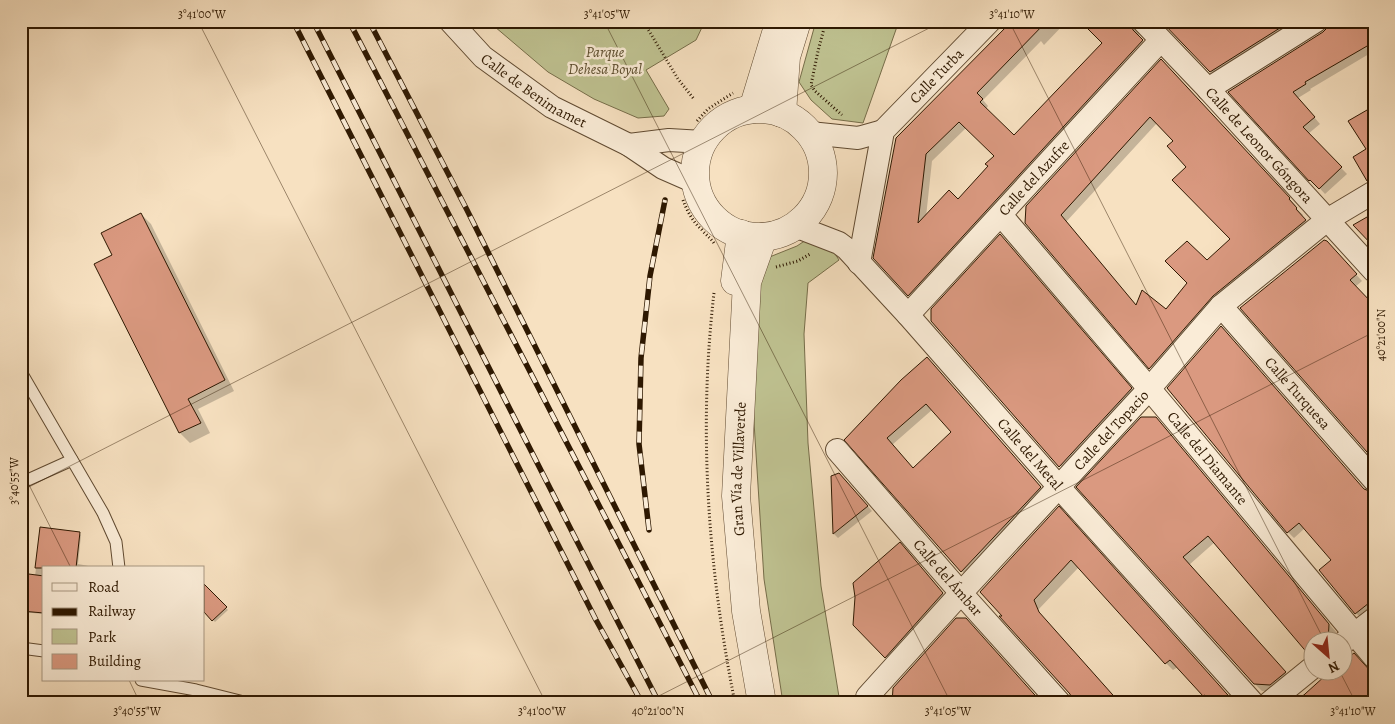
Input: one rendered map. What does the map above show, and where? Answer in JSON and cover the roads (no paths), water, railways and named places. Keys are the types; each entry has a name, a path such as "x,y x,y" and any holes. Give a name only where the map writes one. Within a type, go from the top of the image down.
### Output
{"street":[{"name":"Calle de Benimamet","path":"450,21 483,57 552,107 628,144 688,188"},
{"path":"628,144 669,140 699,132 716,126 733,114 746,99 780,21"},
{"path":"782,113 786,57 797,21"},
{"name":"Calle Turba","path":"884,131 990,21"},
{"name":"Calle de Leonor Góngora","path":"1143,21 1160,41 1208,89 1374,271"},
{"path":"1208,89 1316,21"},
{"name":"Calle del Azufre","path":"908,315 1160,41"},
{"path":"699,132 696,161 688,188 701,200 711,215 725,227 752,235 785,231 795,226 810,211 820,193 823,172 820,152 810,134 797,121 746,99"},
{"path":"810,134 858,138 884,131 860,263"},
{"name":"Calle del Topacio","path":"869,700 960,593 1149,389 1221,306 1327,220 1374,192"},
{"name":"Calle del Diamante","path":"1001,215 1149,389 1343,632"},
{"name":"Calle del Metal","path":"795,226 839,243 847,249 1253,703"},
{"name":"Gran Vía de Villaverde","path":"752,235 735,283 728,393 728,498 739,611 756,703"},
{"name":"Gran Vía de Villaverde","path":"752,235 747,282 736,496 746,611 762,703"},
{"name":"Calle Turquesa","path":"1221,306 1374,480"},
{"name":"Calle del Ámbar","path":"836,450 960,593 1060,703"},
{"path":"1352,637 1374,619"},
{"name":"Calle del Diamante","path":"1352,641 1374,657"},
{"path":"1269,703 1302,676"}],"lane":[{"path":"21,372 103,513 116,542 120,566"},
{"path":"21,483 72,460"},
{"path":"21,648 42,651"},
{"path":"152,682 196,690 242,703"}],"railway":[{"path":"293,21 596,620 642,703"},
{"path":"313,21 659,703"},
{"path":"349,21 701,703"},
{"path":"369,21 467,210 713,703"},
{"path":"649,530 639,444 641,358 650,276 665,200"}],"park label":[{"name":"Parque Dehesa Boyal","path":"605,60"}]}
